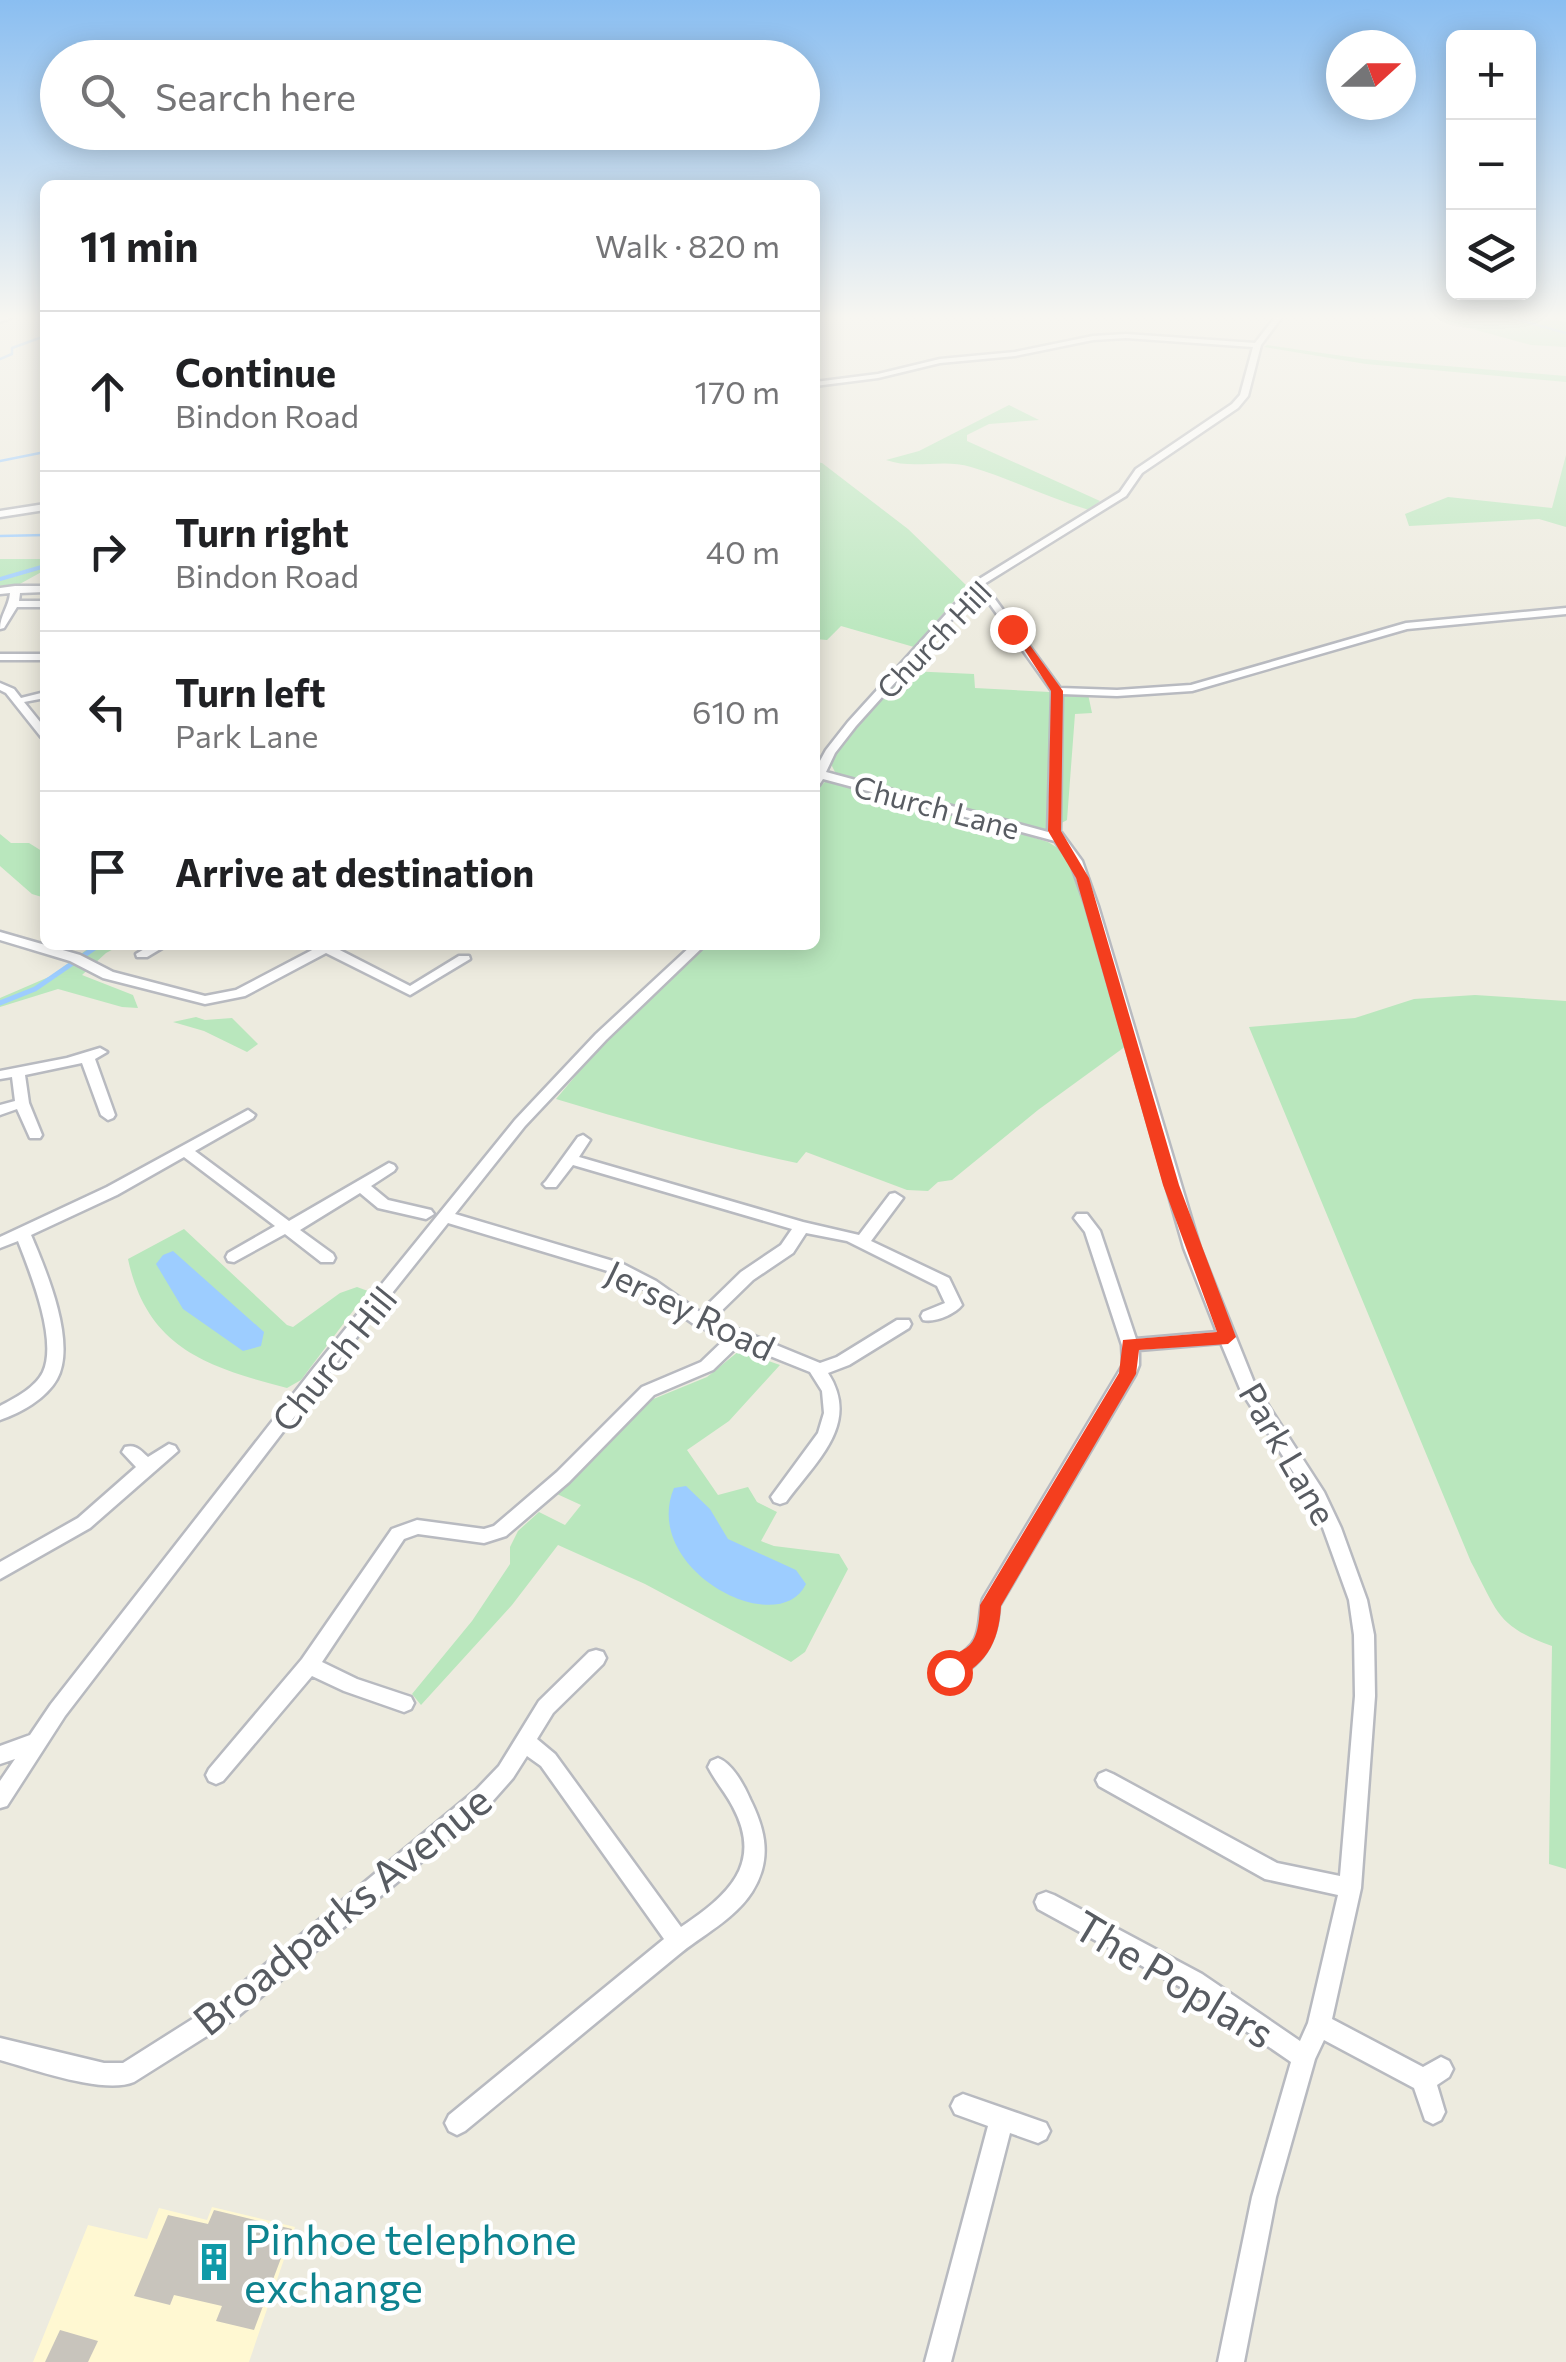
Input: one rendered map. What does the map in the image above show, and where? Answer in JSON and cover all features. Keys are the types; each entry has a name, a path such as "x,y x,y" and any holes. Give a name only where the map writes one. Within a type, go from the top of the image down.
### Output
{"street":[{"name":"Church Hill","path":"820,770 852,724 980,584 1124,494 1139,470 1206,427"},
{"path":"0,514 40,508"},
{"path":"980,584 1057,691 1117,693 1192,688 1406,626 1566,612"},
{"path":"0,626 14,604 15,589"},
{"path":"0,591 40,589"},
{"path":"14,604 40,604"},
{"path":"0,656 40,657"},
{"path":"0,686 10,691 40,729"},
{"name":"Park Lane","path":"1057,691 1059,746 1053,818 1059,838 1076,861 1088,892 1171,1185 1253,1397 1315,1492 1347,1564 1364,1636 1365,1696 1350,1888 1319,2025 1304,2056 1264,2197 1232,2362"},
{"path":"25,700 40,696"},
{"name":"Church Lane","path":"820,778 1059,838"},
{"path":"0,936 40,947"},
{"path":"48,950 108,975 215,1000 240,993 317,950"},
{"path":"142,954 150,950"},
{"path":"328,950 410,991 464,959"},
{"name":"Church Hill","path":"0,1799 34,1743 436,1216 556,1084 694,950"},
{"path":"0,1075 94,1055 108,1115"},
{"path":"18,1071 22,1103 34,1136"},
{"path":"0,1110 22,1103"},
{"path":"0,1243 112,1191 248,1115"},
{"path":"551,1184 583,1140"},
{"path":"185,1150 327,1258"},
{"path":"570,1159 862,1242 943,1282 954,1305 929,1316"},
{"path":"234,1257 389,1168"},
{"name":"Jersey Road","path":"362,1186 384,1204 617,1268 650,1285 701,1321 818,1370 832,1397 830,1424 814,1455 780,1497"},
{"path":"862,1242 895,1198"},
{"path":"949,1672 981,1652 990,1625 990,1605 1131,1366 1130,1345 1092,1231 1082,1218"},
{"path":"701,1321 747,1276 787,1249 802,1228"},
{"path":"0,1414 37,1391 50,1376 56,1358 33,1258 22,1232"},
{"name":"Jersey Road","path":"818,1370 843,1360 902,1324"},
{"path":"216,1775 309,1665 398,1534 417,1527 484,1536 500,1531 563,1477 648,1391 707,1366 738,1336"},
{"path":"1130,1345 1228,1337"},
{"path":"0,1571 84,1523 168,1451"},
{"path":"131,1452 147,1467"},
{"name":"Broadparks Avenue","path":"0,2049 104,2076 126,2074 151,2055 212,2021 484,1797 506,1772 546,1707 596,1658"},
{"path":"309,1665 351,1685 404,1702"},
{"path":"525,1742 548,1760 678,1941"},
{"path":"0,1755 34,1743"},
{"path":"456,2122 678,1941 732,1902 757,1854 752,1823 742,1797 718,1768"},
{"path":"1106,1780 1273,1872 1350,1888"},
{"name":"The Poplars","path":"1046,1902 1194,1982 1304,2056"},
{"path":"1319,2025 1432,2074 1433,2112"},
{"path":"963,2106 1038,2131"},
{"path":"938,2362 1002,2119"}],"shaded area":[{"path":"212,2207 295,2227 249,2362 33,2362 88,2225 147,2239 159,2208 207,2220"}],"green space":[{"path":"966,427 983,427 967,435 967,441 1100,501 1089,510 971,467 886,460 919,451"},
{"path":"1566,455 1566,527 1539,519 1409,526 1405,514 1448,497 1552,508"},
{"path":"820,463 908,529 967,586 914,647 841,626 827,640 820,639"},
{"path":"0,559 40,559 40,573 18,585 0,586"},
{"path":"909,671 974,674 975,688 1088,694 1092,713 1075,714 1067,820 1047,831 1022,828 836,774 830,762 856,725"},
{"path":"826,781 923,804 1048,842 1063,851 1081,889 1126,1046 952,1180 938,1182 928,1191 907,1190 806,1152 797,1163 706,1142 556,1099 599,1048 701,950 820,950 820,786"},
{"path":"0,834 11,843 29,843 40,850 40,896 32,894 0,866"},
{"path":"86,950 112,950 82,975 133,995 138,1008 58,989 0,1007 0,998 51,976"},
{"path":"1475,995 1566,1001 1566,1869 1549,1864 1552,1646 1509,1624 1471,1562 1249,1027 1355,1018 1414,999"},
{"path":"196,1017 232,1018 258,1044 247,1052 204,1031 173,1022"},
{"path":"184,1229 287,1325 293,1327 340,1293 357,1287 368,1291 301,1380 287,1388 231,1372 185,1349 166,1333 137,1289 128,1259"},
{"path":"739,1351 780,1365 729,1421 687,1450 718,1495 748,1487 757,1502 777,1512 761,1541 839,1554 848,1569 805,1652 791,1662 645,1584 558,1545 512,1605 421,1705 412,1694 472,1621 510,1564 510,1547 518,1531 539,1512 565,1525 581,1505 557,1494 646,1402 707,1377"}],"water":[{"path":"173,1251 264,1332 261,1346 243,1351 183,1309 156,1264"},
{"path":"686,1486 710,1509 728,1539 796,1570 806,1584 791,1600 769,1605 743,1600 717,1588 693,1569 676,1545 669,1518 674,1488"}],"building":[{"name":"Pinhoe telephone exchange","path":"214,2210 292,2229 254,2330 216,2321 222,2306 174,2295 170,2305 134,2296 168,2215 208,2224"},
{"path":"60,2330 98,2341 88,2362 45,2362"}],"waterway":[{"path":"0,461 40,453"},
{"path":"0,536 40,535"},
{"path":"0,579 40,567"},
{"path":"0,1003 35,989 92,950"}],"place":[{"name":"Pinhoe telephone exchange","path":"214,2262"}],"route":[{"path":"949,1672 981,1652 990,1625 990,1605 1127,1374 1131,1366 1130,1345 1228,1337 1171,1185 1133,1041 1083,878 1054,831 1059,746 1057,691 1012,629"}]}
